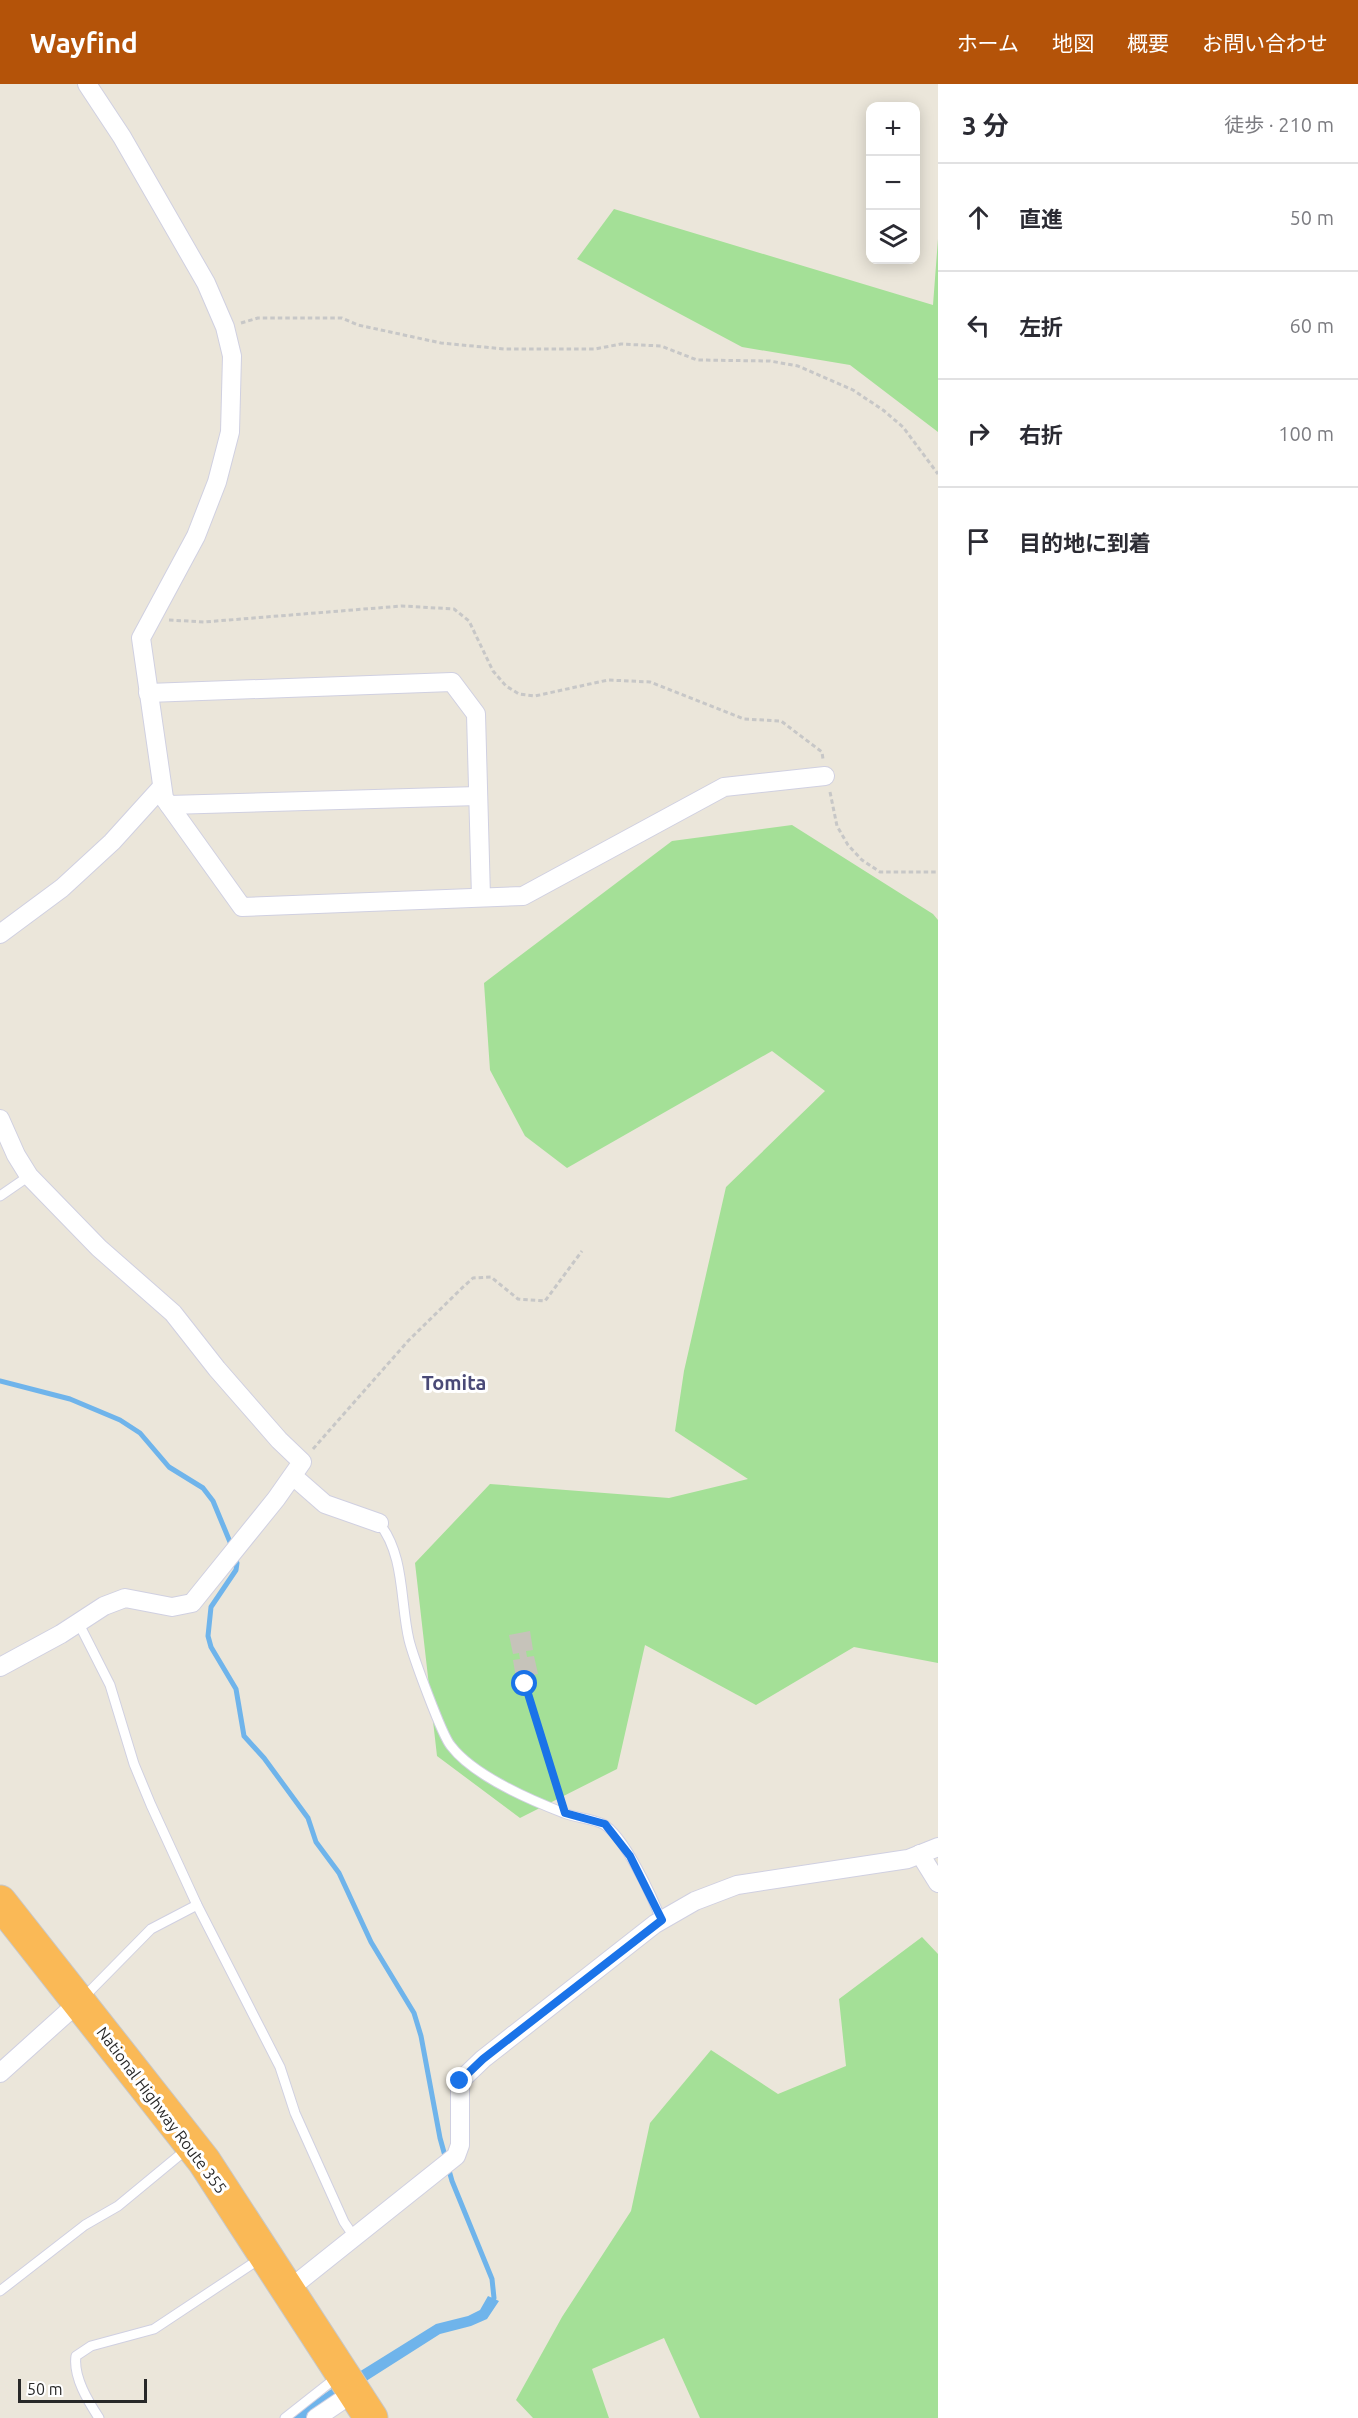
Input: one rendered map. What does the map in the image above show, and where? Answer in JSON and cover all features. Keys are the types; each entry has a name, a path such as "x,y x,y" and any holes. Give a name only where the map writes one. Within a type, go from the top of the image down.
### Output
{"highway":[{"name":"National Highway Route 355","path":"0,1902 192,2145 355,2395"}],"street":[{"path":"87,84 122,137 206,283 225,327 232,356 230,432 217,482 196,536 141,638 160,789 242,907 523,896 724,787 825,776"},
{"path":"148,693 452,682 476,714 481,897"},
{"path":"0,934 62,888 104,850 160,789"},
{"path":"169,805 478,796"},
{"path":"0,1119 16,1155 29,1176 99,1248 173,1313 217,1369 279,1440 297,1469 325,1504 379,1523"},
{"path":"0,1667 61,1634 104,1606 125,1598 172,1607 192,1603 297,1469"},
{"path":"288,2290 456,2156 460,2145 460,2081 483,2059 662,1920 695,1901 737,1885 908,1859 938,1847"},
{"path":"920,1854 938,1883"},
{"path":"0,2073 79,2002"},
{"path":"316,2418 355,2395"}],"lane":[{"path":"0,1196 29,1176"},
{"path":"379,1523 388,1534 395,1556 410,1642 450,1745 468,1763 508,1787 565,1813 605,1824 630,1856 662,1920"},
{"path":"78,1622 110,1685 134,1764 197,1905 280,2067 295,2114 344,2222 355,2238"},
{"path":"79,2002 151,1929 197,1905"},
{"path":"0,2291 85,2225 118,2206 192,2145"},
{"path":"99,2418 90,2404 77,2373 76,2356 91,2346 154,2329 265,2255"},
{"path":"285,2418 355,2395"}],"path":[{"path":"225,327 258,318 342,318 358,325 441,343 504,349 595,349 621,344 661,346 697,360 770,361 798,366 853,390 883,410 903,427 938,474"},
{"path":"150,618 204,622 402,606 454,609 469,621 493,671 506,686 519,694 535,696 608,680 650,682 744,719 781,721 822,752 825,776 837,826 848,845 862,860 880,872 938,872"},
{"path":"297,1469 408,1341 473,1278 491,1277 518,1299 545,1300 582,1251"},
{"path":"525,1684 565,1813"}],"green space":[{"path":"614,209 933,305 938,239 938,432 850,365 742,347 577,259"},
{"path":"792,825 933,914 938,920 938,1663 854,1647 756,1705 645,1645 617,1769 520,1818 437,1756 415,1563 490,1484 669,1498 748,1479 675,1431 684,1371 726,1187 825,1091 772,1051 567,1168 525,1136 490,1070 484,983 672,841"},
{"path":"922,1937 938,1954 938,2418 700,2418 664,2338 592,2369 609,2418 533,2418 516,2400 562,2317 631,2211 650,2123 711,2050 778,2094 846,2066 839,1999"}],"water":[{"path":"488,2296 499,2301 487,2319 471,2326 440,2334 308,2418 290,2418 330,2390 436,2324 468,2316 480,2310"}],"building":[{"path":"530,1631 533,1650 526,1651 527,1657 534,1656 538,1674 516,1678 513,1660 520,1659 519,1653 513,1654 509,1635"}],"waterway":[{"path":"0,1381 70,1399 120,1420 140,1433 169,1467 203,1488 213,1501 230,1542"},
{"path":"237,1563 236,1570 211,1607 208,1636 211,1647 236,1689 244,1736 264,1758 308,1818 316,1842 339,1873 371,1942 414,2013 421,2036 440,2138 452,2181 492,2279 494,2298 490,2304"}],"district":[{"name":"Tomita","path":"454,1383"}],"route":[{"path":"460,2081 483,2059 662,1920 630,1856 605,1824 565,1813 525,1684"}]}
